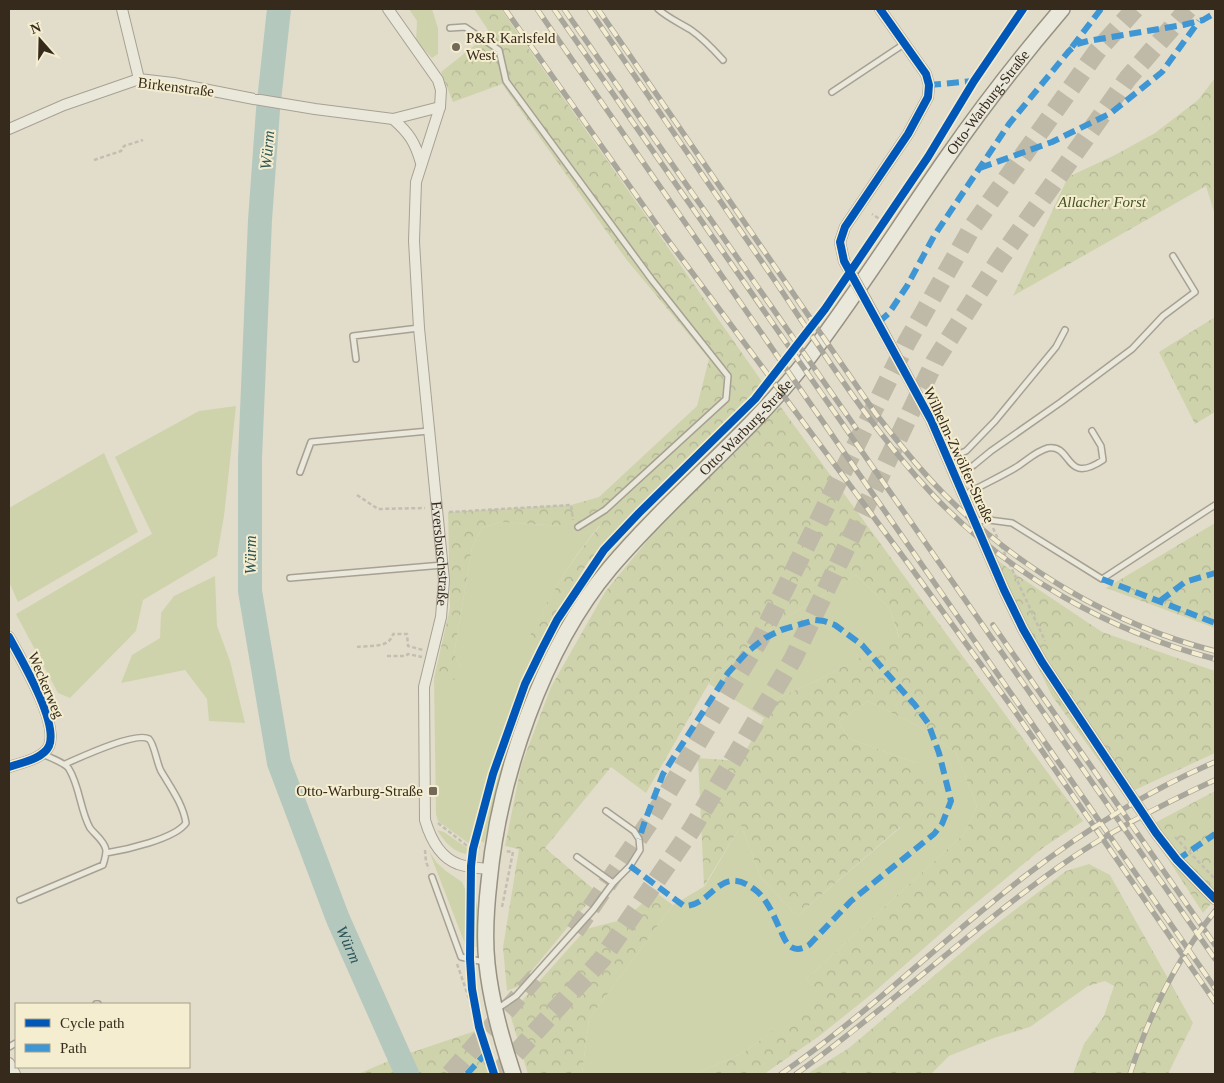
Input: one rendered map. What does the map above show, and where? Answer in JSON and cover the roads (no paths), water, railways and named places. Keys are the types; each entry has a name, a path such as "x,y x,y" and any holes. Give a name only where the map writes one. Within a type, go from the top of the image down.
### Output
{"main road":[{"name":"Otto-Warburg-Straße","path":"490,869 499,814 512,760 550,663 576,616 608,571 646,527 770,404 801,367 959,140 1034,42 1062,9"},
{"path":"490,869 486,909 487,962 494,1011 512,1074"}],"street":[{"path":"122,9 139,79"},
{"name":"Eversbuschstraße","path":"388,9 438,80 442,97 415,188 414,241 419,328 444,580 441,617 424,687 424,811 428,830 435,844 452,861 461,865 490,869"},
{"name":"Wilhelm-Zwölfer-Straße","path":"880,9 926,74 929,85 928,97 908,134 845,227 840,242 844,261 931,420 1004,590 1042,662 1156,833 1176,860 1215,899"},
{"name":"Birkenstraße","path":"9,129 64,105 139,79 180,84 254,99 393,119"},
{"path":"393,119 440,107"},
{"path":"393,119 406,130 411,138 421,164"},
{"name":"Weckerweg","path":"9,636 40,697 51,728 46,750"},
{"path":"9,767 46,750"},
{"path":"9,1063 14,1074"}],"lane":[{"path":"658,9 708,42 723,60"},
{"path":"450,28 465,26 499,50 506,81 652,280 728,376 726,399 605,510 578,526"},
{"path":"832,92 904,44"},
{"path":"955,478 1132,349 1163,316 1195,292 1173,256"},
{"path":"356,360 353,336 419,328"},
{"path":"947,459 966,451 995,421 1056,346 1065,330"},
{"path":"300,472 310,442 429,431"},
{"path":"963,496 1014,469 1046,449 1054,448 1063,453 1074,466 1081,470 1092,467 1103,460 1101,446 1092,431"},
{"path":"975,521 989,520 1012,523 1102,579 1215,505"},
{"path":"290,578 443,565"},
{"path":"64,764 127,740 148,739 151,742 159,766 180,801 186,823 182,828 155,840 106,853"},
{"path":"20,900 102,864 106,858 106,848 91,829 85,817 69,768 55,761 46,750"},
{"path":"494,1011 516,996 594,910 613,883 630,866 640,850 639,839 634,831 606,811"},
{"path":"577,858 613,883"},
{"path":"432,877 461,957 487,962"}],"waterway":[{"name":"Würm","path":"279,9 268,110 260,220 250,459 250,591 279,763 338,919 407,1074"}],"tunnel":[{"path":"575,931 653,817 761,637 907,342 973,226 1098,50 1135,9"},
{"path":"497,1074 602,959 692,829 793,659 935,361 1000,259 1128,78 1188,9"},
{"path":"450,1074 535,978"}],"railway":[{"path":"505,9 662,232 907,562 1016,713 1215,1002"},
{"path":"537,9 1215,988"},
{"path":"554,9 1215,959"},
{"path":"564,9 856,428"},
{"path":"589,9 848,390 910,470 933,495 962,524 994,550 1063,596 1099,616 1137,633 1215,659"},
{"path":"598,9 876,414 909,456 945,495 1004,547 1070,591 1104,610 1140,626 1177,640 1215,651"},
{"path":"993,625 1215,945"},
{"path":"781,1074 875,1002 994,900 1047,859 1141,799 1215,762"},
{"path":"796,1074 1060,866 1135,820 1215,780"},
{"path":"1130,1074 1155,1009 1165,989 1188,949 1215,911"}],"place":[{"name":"P&R Karlsfeld West","path":"456,47"},
{"name":"Otto-Warburg-Straße","path":"433,791"}],"park label":[{"name":"Allacher Forst","path":"1102,202"}]}
